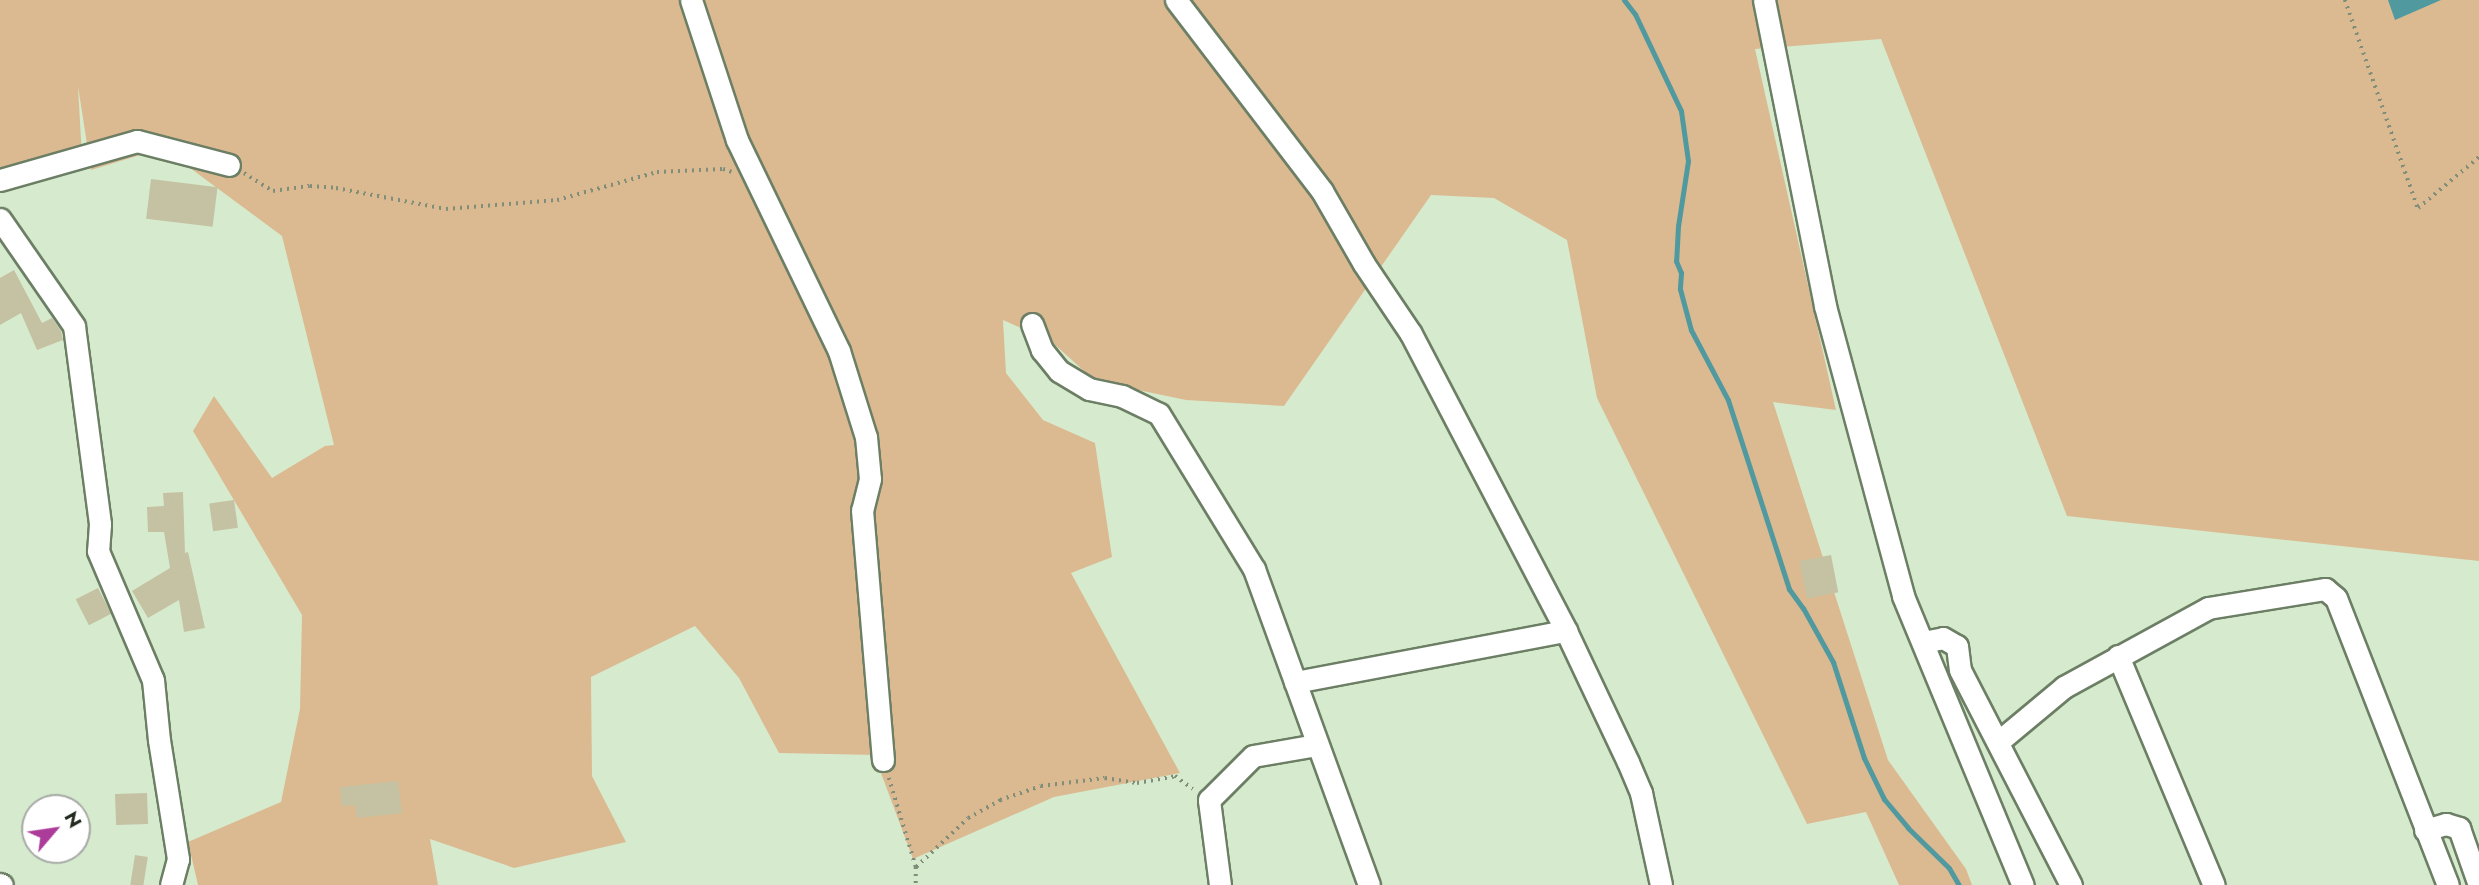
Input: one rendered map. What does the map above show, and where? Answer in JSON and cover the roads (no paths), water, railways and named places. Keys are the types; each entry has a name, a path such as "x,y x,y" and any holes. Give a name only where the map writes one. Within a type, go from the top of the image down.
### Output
{"street":[{"path":"691,0 737,140 839,351 866,437 870,479 862,510 883,760"},
{"path":"1176,0 1322,191 1364,264 1412,334 1566,631 1641,793 1661,885"},
{"path":"1764,0 1825,306 1903,596 2023,885"},
{"path":"0,180 136,141 229,165"},
{"path":"0,219 74,326 100,524 98,551 153,680 159,740 178,859 171,885"},
{"path":"1032,324 1042,350 1059,372 1089,389 1122,396 1159,414 1254,569 1369,885"},
{"path":"1998,742 2064,687 2208,608 2325,589 2336,598 2424,831 2448,885"},
{"path":"1295,682 1566,631"},
{"path":"1923,642 1943,638 1957,646 1960,670 2071,885"},
{"path":"2118,656 2214,885"},
{"path":"1220,885 1209,800 1252,756 1317,745"},
{"path":"2424,831 2446,824 2459,828 2479,885"}],"water":[{"path":"2388,0 2441,0 2395,20"}],"waterway":[{"path":"1624,0 1635,14 1681,111 1688,161 1678,226 1676,261 1681,273 1680,289 1691,330 1728,400 1789,589 1803,608 1833,662 1864,758 1884,799 1908,828 1949,868 1959,885"}]}
